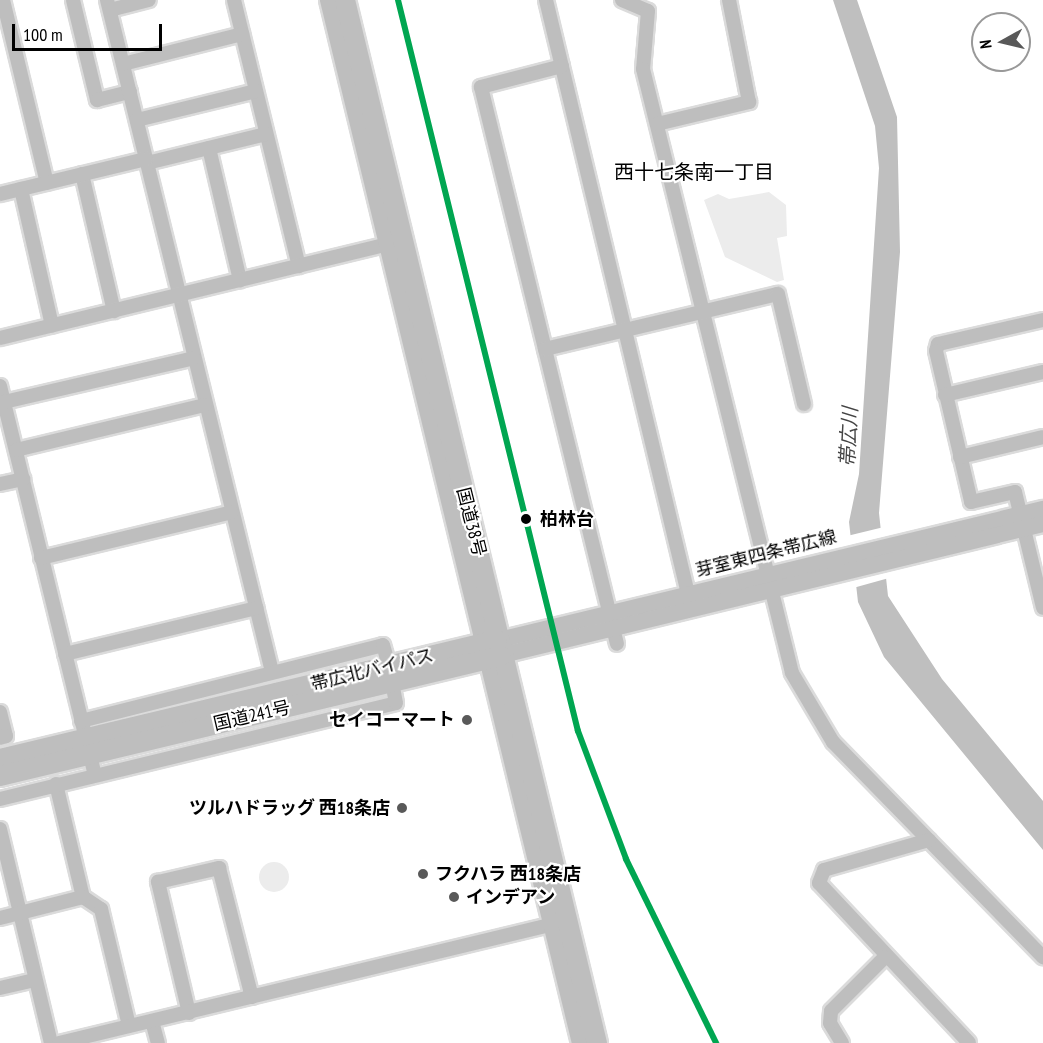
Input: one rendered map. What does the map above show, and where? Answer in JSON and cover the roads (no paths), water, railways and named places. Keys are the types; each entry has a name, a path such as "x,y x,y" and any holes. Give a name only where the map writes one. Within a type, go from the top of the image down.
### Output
{"highway":[{"name":"国道38号","path":"330,0 397,242"},
{"name":"国道38号","path":"345,0 397,242 560,922 582,1043"},
{"name":"国道241号","path":"0,776 86,738 390,674 494,649"},
{"path":"0,759 86,738"},
{"name":"国道38号","path":"560,922 597,1043"}],"main road":[{"name":"芽室東四条帯広線","path":"812,572 925,553 1022,522 1043,509"},
{"name":"芽室東四条帯広線","path":"494,649 615,637 768,583 812,572 921,536 1022,522 1043,524"},
{"name":"芽室東四条帯広線","path":"494,649 609,610 688,593 768,583"}],"street":[{"path":"3,0 47,183"},
{"path":"73,0 97,100 130,92"},
{"path":"149,0 109,5 272,672"},
{"path":"234,0 299,266"},
{"path":"546,0 692,610"},
{"path":"622,0 650,6 643,69 768,583 807,706 833,742 1043,957"},
{"path":"657,124 749,102 729,0"},
{"path":"123,64 242,34"},
{"path":"562,66 482,87 615,637"},
{"path":"137,120 256,91"},
{"path":"0,194 266,134"},
{"path":"209,148 240,280"},
{"path":"82,174 114,310"},
{"path":"21,189 52,326"},
{"path":"0,338 397,242"},
{"path":"545,349 625,332 778,294 804,404"},
{"path":"1043,320 938,344 945,395 971,502 1015,492 1043,608"},
{"path":"4,402 194,358"},
{"path":"945,395 1043,372"},
{"path":"0,386 95,775"},
{"path":"16,450 205,405"},
{"path":"960,457 1043,437"},
{"path":"0,484 23,479"},
{"path":"41,558 232,512"},
{"path":"65,654 257,608"},
{"path":"0,799 396,703 383,645 272,672 86,738"},
{"path":"0,712 6,736 0,738"},
{"path":"56,784 83,897 101,909 129,1026"},
{"path":"0,829 18,914 51,1043"},
{"path":"929,840 820,875 823,892 969,1043"},
{"path":"189,1013 158,882 219,868 252,997"},
{"path":"0,918 83,897"},
{"path":"59,1043 560,922"},
{"path":"842,1043 830,1023 831,1011 885,957"},
{"path":"0,988 34,980"},
{"path":"152,1021 158,1043"}],"place":[{"name":"柏林台","path":"526,519"},
{"name":"セイコーマート","path":"467,720"},
{"name":"ツルハドラッグ 西18条店","path":"402,808"},
{"name":"フクハラ 西18条店","path":"423,874"},
{"name":"インデアン","path":"454,897"}],"district":[{"name":"西十七条南一丁目","path":"694,172"}],"water label":[{"name":"帯広川","path":"849,437"}]}
